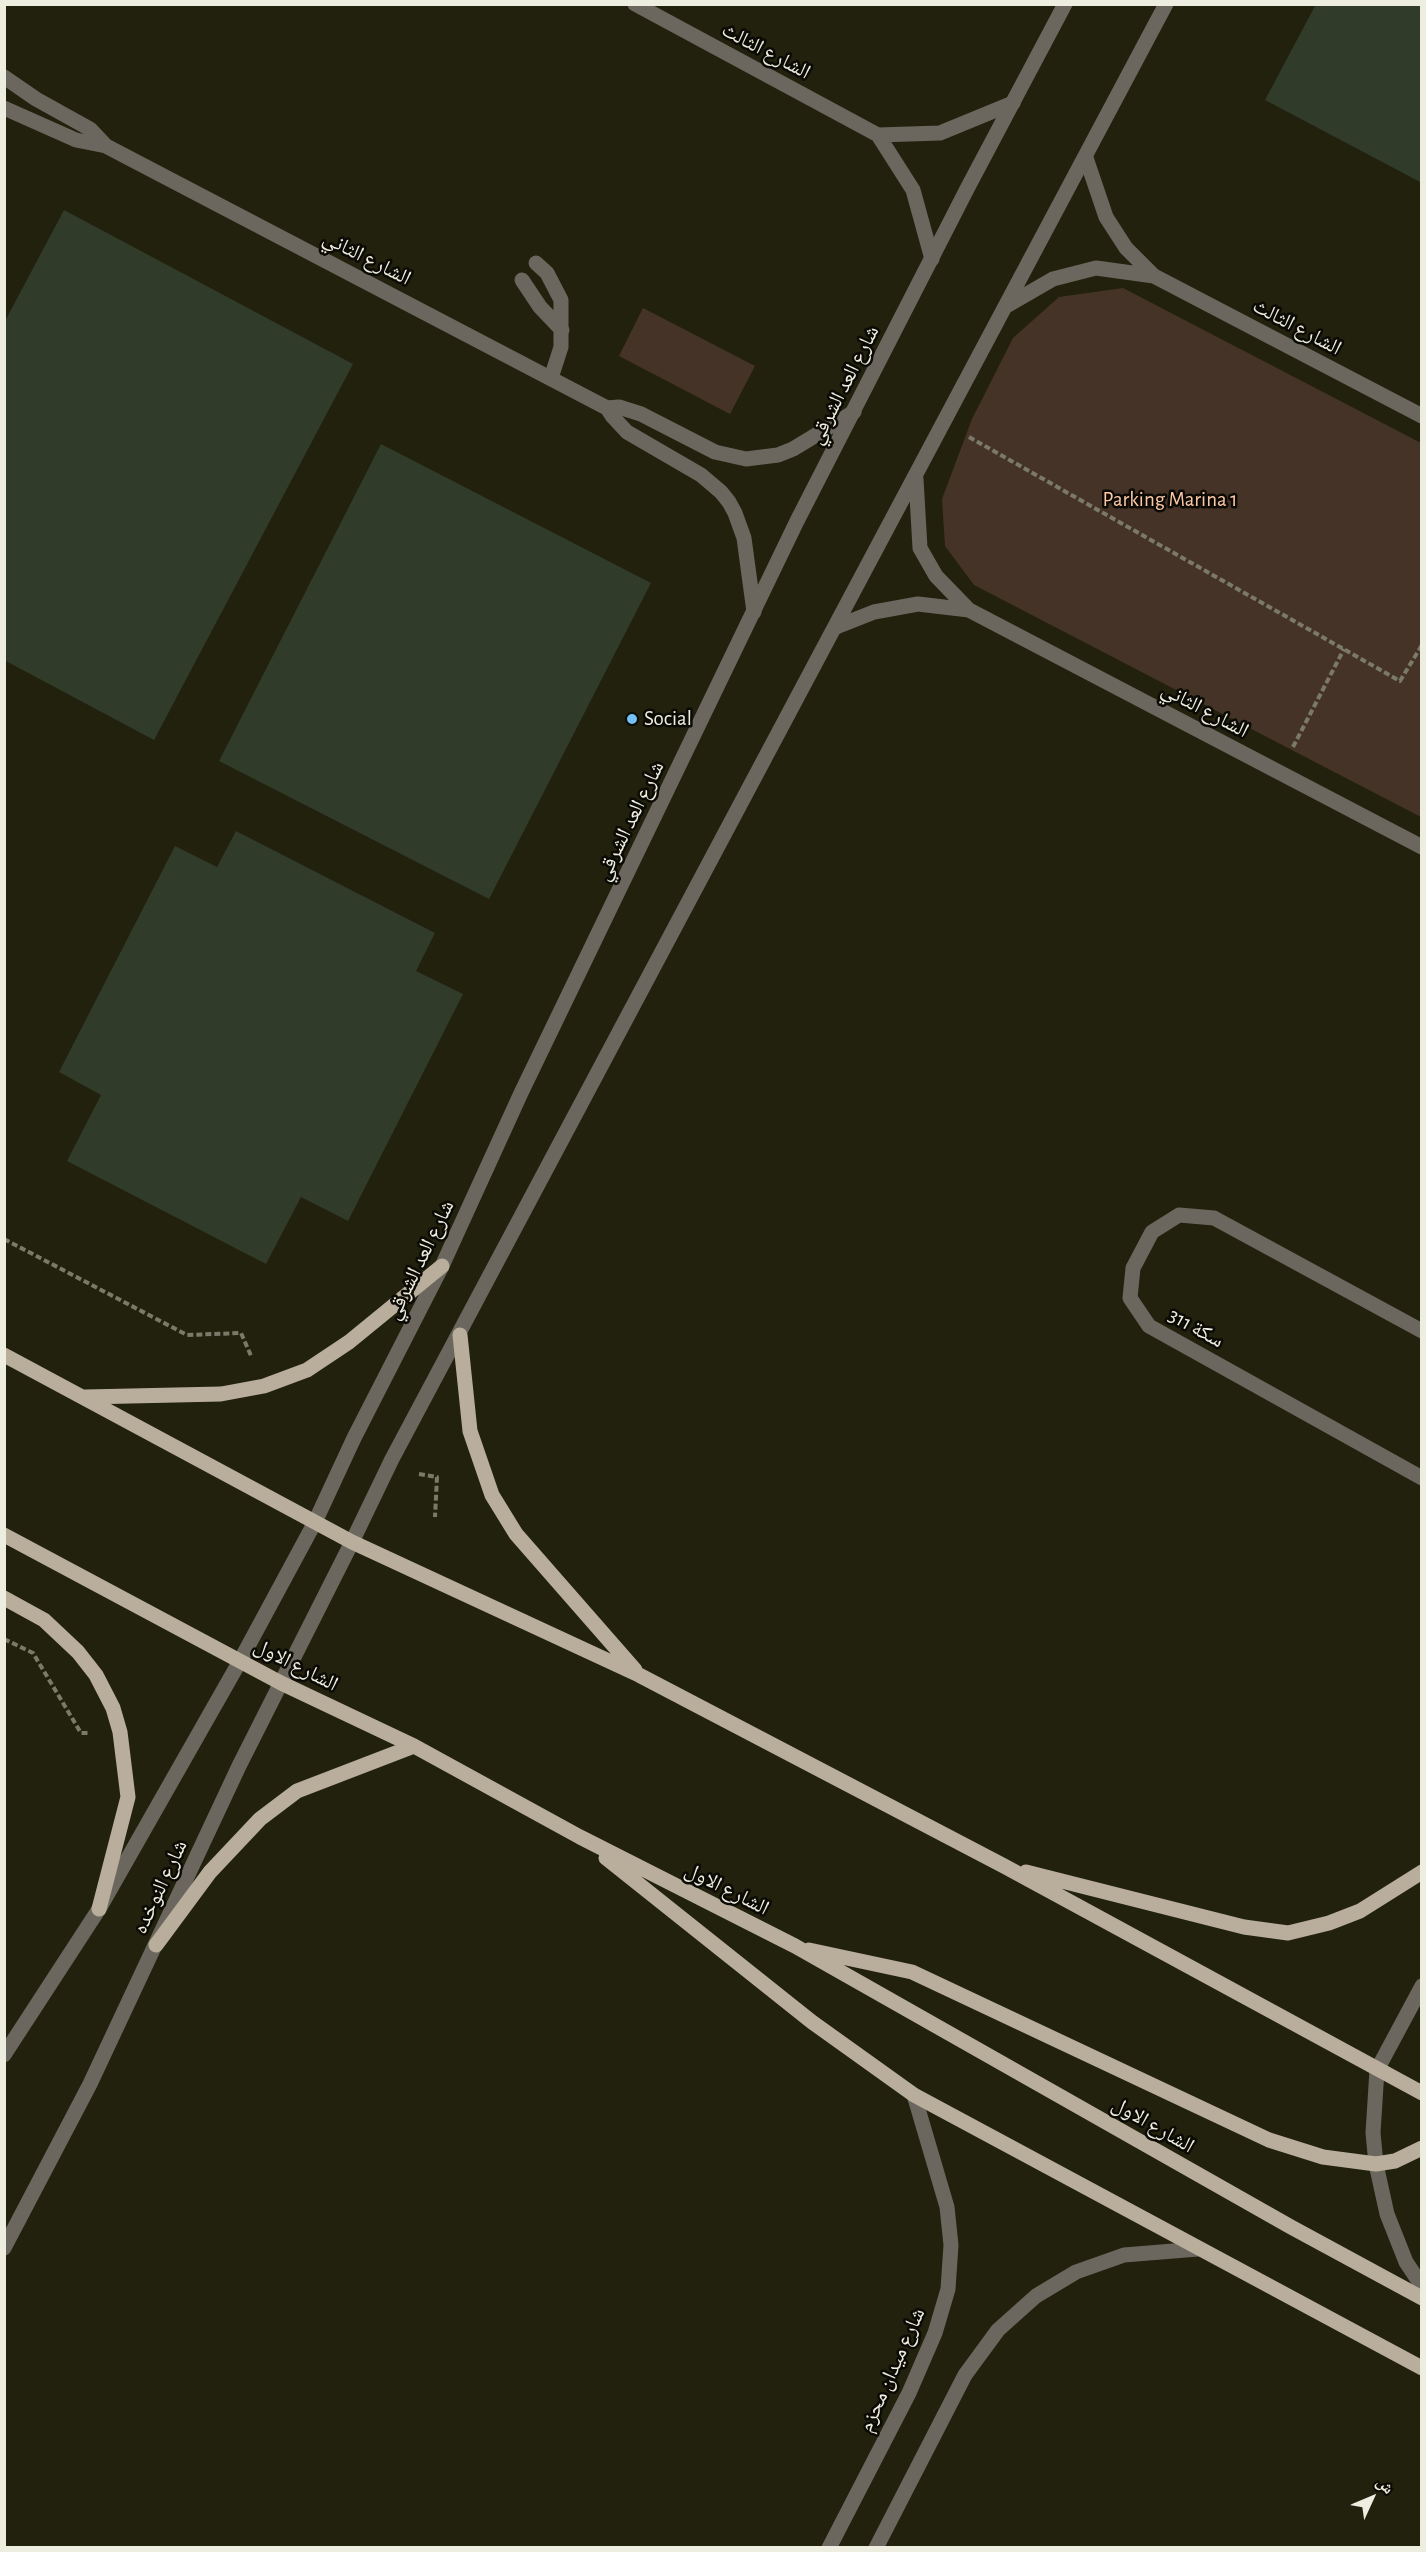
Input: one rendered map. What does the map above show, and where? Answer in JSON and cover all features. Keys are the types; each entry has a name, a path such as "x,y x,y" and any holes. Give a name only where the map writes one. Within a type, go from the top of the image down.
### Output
{"main road":[{"path":"83,1397 221,1394 264,1386 307,1370 349,1342 442,1266"},
{"path":"460,1335 470,1431 492,1496 516,1534 639,1675"},
{"path":"4,1355 352,1542 639,1675 1004,1866 1422,2093"},
{"name":"الشارع الاول","path":"4,1535 281,1683 414,1746 580,1837 795,1946 1281,2222 1422,2298"},
{"path":"4,1598 44,1620 78,1652 96,1675 109,1700 120,1732 128,1797 99,1909"},
{"path":"156,1945 210,1872 260,1819 297,1791 414,1746"},
{"path":"580,1837 812,2022 914,2094 1422,2368"},
{"path":"1004,1866 1244,1927 1288,1933 1329,1923 1360,1911 1422,1872"},
{"path":"795,1946 912,1972 1269,2140 1323,2157 1376,2164 1395,2161 1422,2148"}],"street":[{"name":"الشارع الثالث","path":"635,4 879,135 940,134 1013,103"},
{"name":"شارع العد الشرقي","path":"240,1661 315,1522 354,1438 442,1266 521,1093 754,612 932,259 1065,4"},
{"path":"352,1542 392,1460 1167,4"},
{"name":"الشارع الثاني","path":"4,77 36,99 90,129 106,146"},
{"name":"الشارع الثاني","path":"4,108 76,140 106,146 608,408 619,407 641,414 715,452 746,459 762,459 793,449 854,412"},
{"path":"879,135 913,190 932,259"},
{"name":"الشارع الثالث","path":"1086,158 1106,217 1126,248 1154,276 1422,416"},
{"path":"536,263 547,273 561,300 561,347 551,378"},
{"name":"الشارع الثالث","path":"1008,305 1053,279 1096,268 1154,276"},
{"path":"522,280 540,307 562,330"},
{"name":"الشارع الثاني","path":"608,408 627,432 701,475 729,502 744,538 754,612"},
{"name":"الشارع الثاني","path":"916,479 920,548 936,576 969,610 1422,847"},
{"name":"الشارع الثاني","path":"837,627 874,612 918,604 969,610"},
{"name":"سكة 311","path":"1422,1331 1214,1218 1179,1215 1152,1232 1133,1268 1130,1298 1149,1326 1422,1478"},
{"name":"شارع النوخده","path":"4,2248 90,2084 239,1766 352,1542"},
{"name":"شارع النوخده","path":"4,2055 99,1909 240,1661"},
{"path":"1422,1986 1377,2070 1373,2133 1376,2164 1387,2214 1406,2262 1422,2286"},
{"name":"شارع ميدان محزم","path":"829,2547 909,2393 935,2333 948,2289 951,2245 947,2207 914,2094"},
{"path":"876,2547 965,2374 998,2330 1036,2296 1076,2272 1124,2255 1198,2249"}],"path":[{"path":"945,424 1400,681 1422,645"},
{"path":"1279,772 1344,649"},
{"path":"4,1239 187,1335 241,1333 264,1386"},
{"path":"419,1474 437,1477 435,1517"},
{"path":"4,1639 33,1653 81,1733 120,1732"}],"green space":[{"name":"Parking Marina 1","path":"1123,288 1421,443 1421,817 974,585 945,546 942,499 972,419 1013,338 1059,297"},
{"path":"643,308 755,366 730,414 619,356"}],"building":[{"path":"1316,4 1422,4 1422,183 1265,100"},
{"path":"64,210 353,364 154,740 4,660 4,323"},
{"path":"381,444 651,583 489,899 219,761"},
{"path":"236,831 435,933 416,971 463,994 348,1221 301,1197 266,1264 67,1161 101,1095 59,1072 175,846 217,867"}],"place":[{"name":"Social","path":"632,719"}]}
